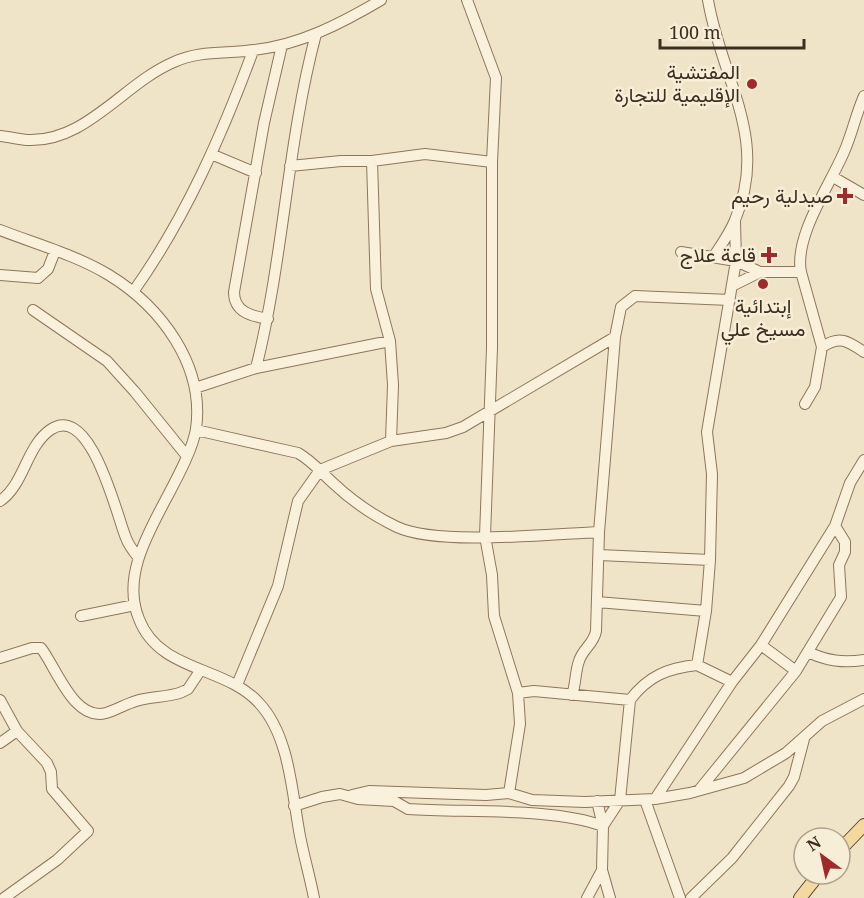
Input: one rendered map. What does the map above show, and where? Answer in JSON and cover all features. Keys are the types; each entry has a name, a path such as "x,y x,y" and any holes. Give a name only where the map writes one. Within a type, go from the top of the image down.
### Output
{"main road":[{"path":"852,838 864,825"},
{"path":"800,898 810,886"}],"street":[{"path":"0,136 28,140 63,133 88,121 157,70 175,61 228,50 253,51 282,45 316,33 381,0"},
{"path":"467,0 496,78 492,162 490,410 485,536 492,575 494,616 518,693 520,724 509,794"},
{"path":"697,665 706,611 710,560 712,474 707,432 736,261 735,221 746,171 747,133 721,52 708,0"},
{"path":"256,368 268,319 300,97 316,33"},
{"path":"268,319 246,313 234,300 256,173 282,45"},
{"path":"134,292 153,264 211,154 253,51"},
{"path":"805,404 815,387 822,347 801,272 800,253 814,212 833,177 857,121 864,96"},
{"path":"211,154 256,173"},
{"path":"290,166 341,161 372,161 425,154 492,162"},
{"path":"372,161 376,289 390,341 393,385 391,441"},
{"path":"833,177 864,195"},
{"path":"714,256 735,221"},
{"path":"0,230 109,275 134,292 161,320 185,357 195,388 196,430 138,557 135,605 139,620 151,638 175,658 237,686 260,704 275,729 283,749 314,898"},
{"path":"0,274 38,278 48,269 55,251"},
{"path":"681,252 736,261 760,272 801,272"},
{"path":"732,286 760,272"},
{"path":"572,695 580,658 594,641 599,532 615,337 621,307 634,296 730,300"},
{"path":"33,310 107,361 143,401 186,455"},
{"path":"237,686 278,586 298,501 320,470 391,441 446,433 463,427 615,337"},
{"path":"822,347 840,339 849,340 864,352"},
{"path":"195,388 256,368 390,341"},
{"path":"0,501 11,489 38,440 56,426 68,426 82,437 97,458 112,492 126,538 138,557"},
{"path":"196,430 298,453 351,499 398,528 459,537 599,532"},
{"path":"650,799 732,682 762,645 835,526 850,483 864,460"},
{"path":"700,789 796,671 840,597 839,565 845,552 844,542 835,526"},
{"path":"599,555 710,560"},
{"path":"597,602 706,611"},
{"path":"81,616 135,605"},
{"path":"762,645 796,671"},
{"path":"0,658 32,648 41,648 73,698 87,711 95,714 104,714 140,699 182,692 193,682 200,671"},
{"path":"808,652 820,658 844,663 864,660"},
{"path":"603,826 620,800 630,700 639,688 664,671 697,665 732,682"},
{"path":"518,693 534,691 630,700"},
{"path":"294,807 322,796 352,795 369,791 509,794 532,800 650,799 744,778 804,739 822,721 864,699"},
{"path":"0,700 17,730 47,763 51,772 52,789 88,831 57,860 4,898"},
{"path":"0,743 17,730"},
{"path":"691,898 732,858 789,786 794,777 804,739"},
{"path":"352,795 358,799 394,801 408,809 530,815 589,821 603,826"},
{"path":"650,799 680,898"},
{"path":"530,815 532,800"},
{"path":"597,801 603,826 602,870 610,898"},
{"path":"587,898 602,870"}],"place":[{"name":"المفتشية الإقليمية للتجارة","path":"752,84"},
{"name":"صيدلية رحيم","path":"845,196"},
{"name":"قاعة علاج","path":"769,255"},
{"name":"إبتدائية مسيخ علي","path":"763,284"}]}
